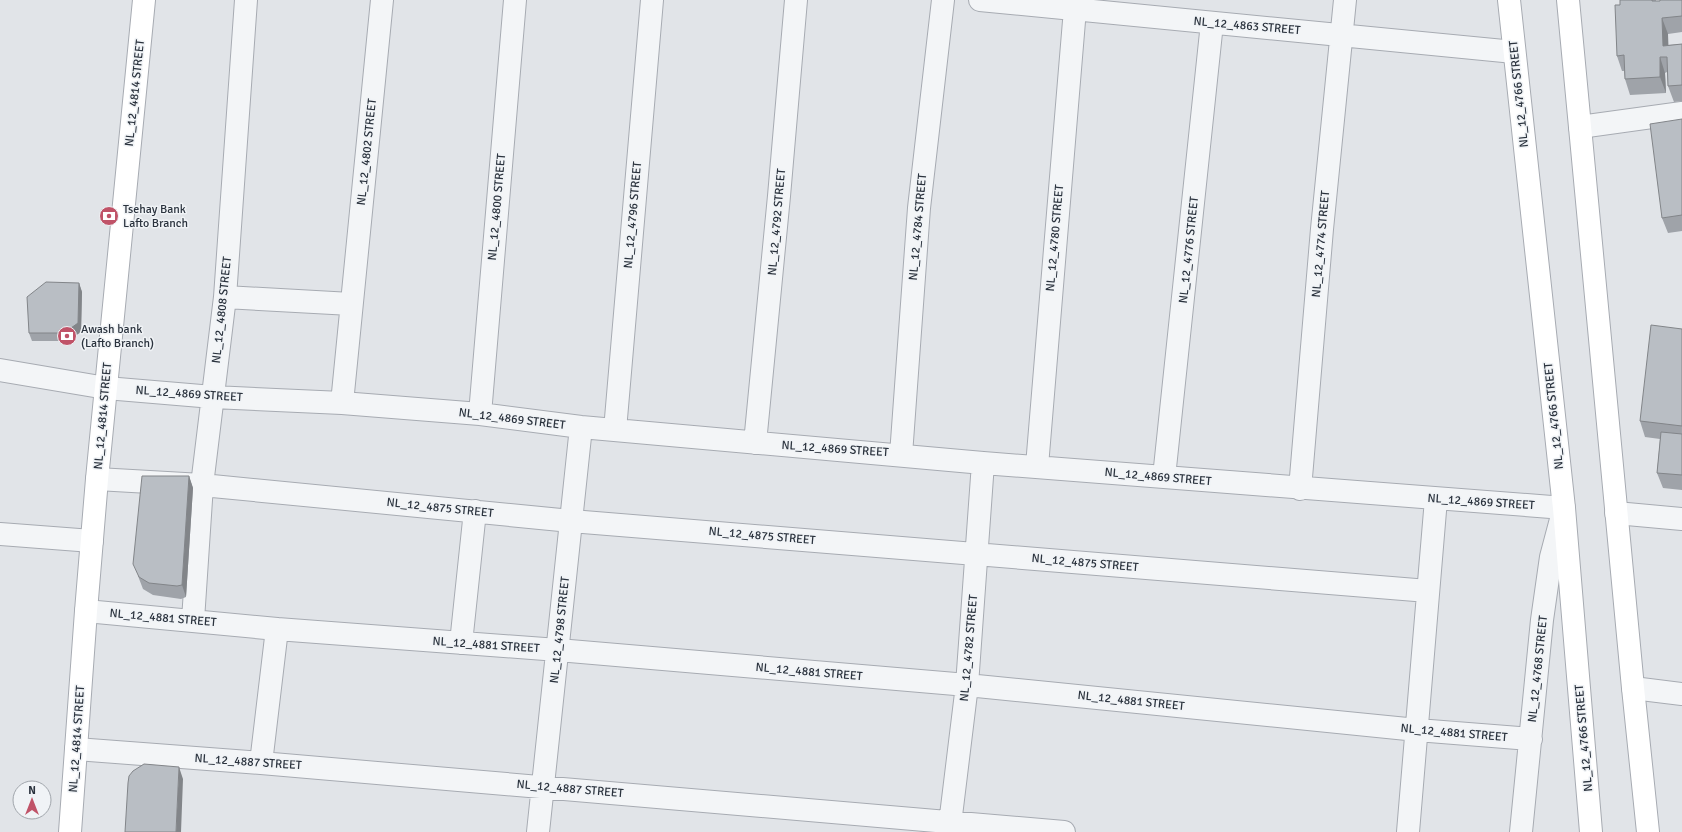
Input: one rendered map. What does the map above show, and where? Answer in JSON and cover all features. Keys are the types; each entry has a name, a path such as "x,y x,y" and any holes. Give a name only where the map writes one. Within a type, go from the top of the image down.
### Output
{"street":[{"name":"NL_12_4814 STREET","path":"70,832 92,541 144,0"},
{"name":"NL_12_4808 STREET","path":"193,620 202,485 225,297 246,0"},
{"name":"NL_12_4802 STREET","path":"342,403 382,0"},
{"name":"NL_12_4800 STREET","path":"480,414 515,0"},
{"name":"NL_12_4796 STREET","path":"615,430 652,0"},
{"name":"NL_12_4792 STREET","path":"755,443 796,0"},
{"name":"NL_12_4784 STREET","path":"901,455 919,208 943,0"},
{"name":"NL_12_4863 STREET","path":"986,0 1514,52"},
{"name":"NL_12_4774 STREET","path":"1300,489 1322,229 1345,0"},
{"name":"NL_12_4766 STREET","path":"1509,0 1564,508 1591,832"},
{"path":"1568,0 1616,513 1648,832"},
{"name":"NL_12_4780 STREET","path":"1038,466 1074,9"},
{"name":"NL_12_4776 STREET","path":"1164,478 1212,22"},
{"path":"1580,127 1682,113"},
{"path":"225,297 351,304"},
{"name":"NL_12_4869 STREET","path":"0,370 106,388 213,397 342,403 480,414 581,427 983,463 1038,466 1300,489 1564,508"},
{"name":"NL_12_4798 STREET","path":"538,832 581,427"},
{"name":"NL_12_4782 STREET","path":"949,827 967,685 983,463"},
{"name":"NL_12_4875 STREET","path":"98,479 202,485 571,521 1428,590"},
{"path":"1408,832 1436,499"},
{"name":"NL_12_4768 STREET","path":"1520,832 1531,739 1535,683 1551,557 1564,508"},
{"path":"461,643 475,511"},
{"path":"1616,513 1682,520"},
{"path":"0,534 92,541"},
{"name":"NL_12_4881 STREET","path":"86,611 277,629 558,650 967,685 1416,730 1531,739"},
{"path":"261,762 277,629"},
{"path":"1633,688 1682,694"},
{"name":"NL_12_4887 STREET","path":"76,749 261,762 543,787 949,827 1064,832"}],"building":[{"path":"1620,0 1682,0 1682,16 1662,18 1663,46 1682,44 1682,85 1668,86 1667,57 1660,57 1660,77 1625,79 1624,55 1617,56 1615,5 1620,5"},
{"path":"1682,119 1682,215 1662,218 1650,124"},
{"path":"46,282 79,283 78,323 64,333 29,333 27,297"},
{"path":"1651,325 1682,329 1682,426 1640,421"},
{"path":"1661,432 1682,434 1682,475 1657,473"},
{"path":"142,476 189,476 182,585 177,586 149,583 139,577 133,564"},
{"path":"144,764 179,767 176,832 125,832 129,776 133,771"}],"place":[{"name":"Tsehay Bank Lafto Branch","path":"109,216"},
{"name":"Awash bank (Lafto Branch)","path":"67,336"}]}
